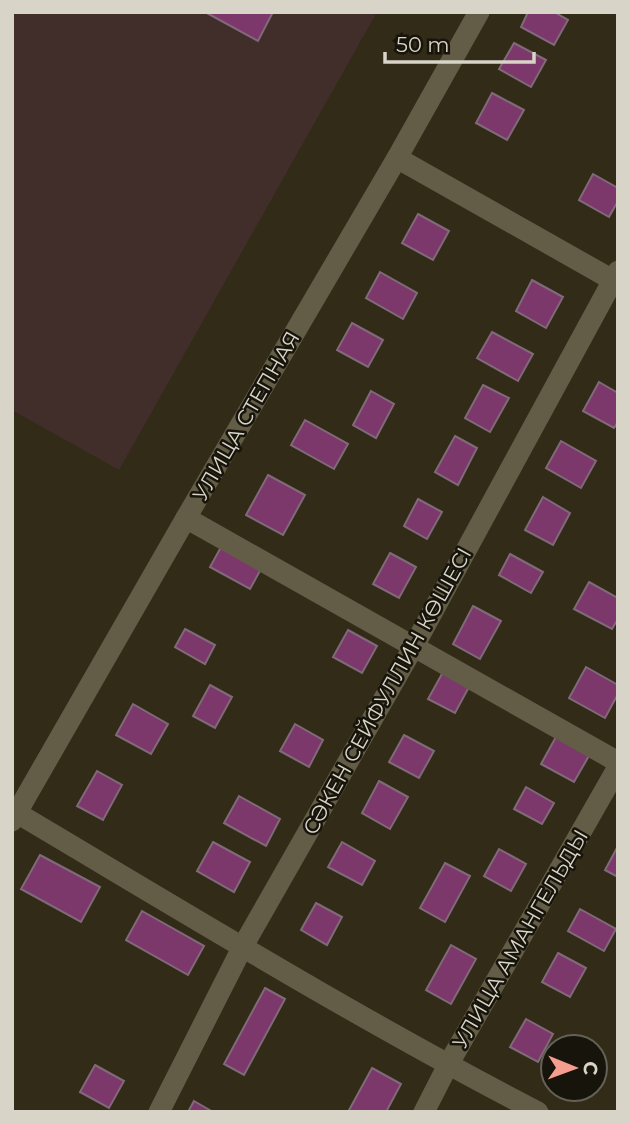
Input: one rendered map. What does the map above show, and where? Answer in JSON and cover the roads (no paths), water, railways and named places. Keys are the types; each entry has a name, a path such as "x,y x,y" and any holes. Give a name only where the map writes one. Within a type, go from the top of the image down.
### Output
{"street":[{"name":"УЛИЦА СТЕПНАЯ","path":"14,814 397,158 479,12"},
{"path":"397,158 616,278"},
{"name":"СӘКЕН СЕЙФУЛЛИН КӨШЕСІ","path":"159,1112 243,946 414,646 616,278"},
{"path":"186,518 618,765"},
{"name":"УЛИЦА АМАНГЕЛЬДЫ","path":"424,1112 618,765"},
{"path":"14,814 448,1065 538,1112"}]}
